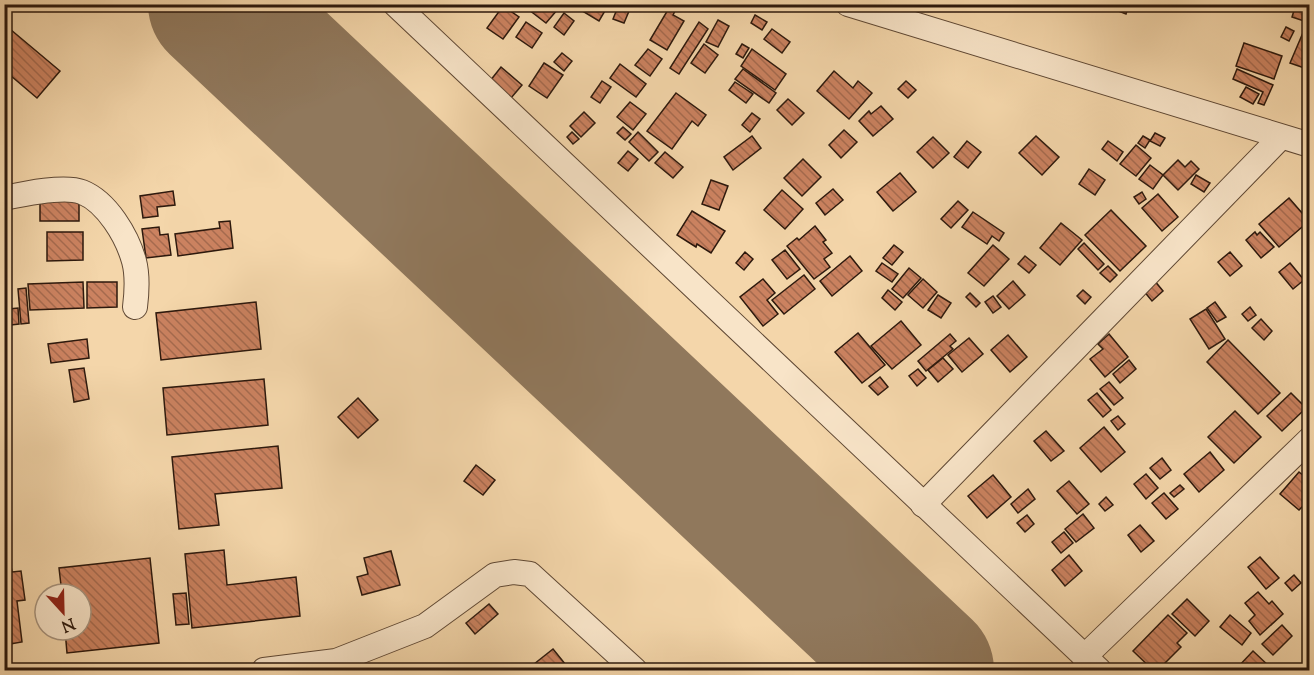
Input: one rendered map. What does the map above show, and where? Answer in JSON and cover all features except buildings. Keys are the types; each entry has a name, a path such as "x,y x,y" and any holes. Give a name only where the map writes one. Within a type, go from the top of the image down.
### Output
{"street":[{"path":"395,4 1092,664 1310,439"},
{"path":"848,4 880,9 1310,145"},
{"path":"923,505 1281,137"},
{"path":"4,198 45,191 81,191 100,204 114,220 126,240 134,261 137,285 135,306"},
{"path":"264,670 336,661 424,626 495,575 514,572 530,574 635,670"}],"runway":[{"path":"217,4 925,670"}]}
